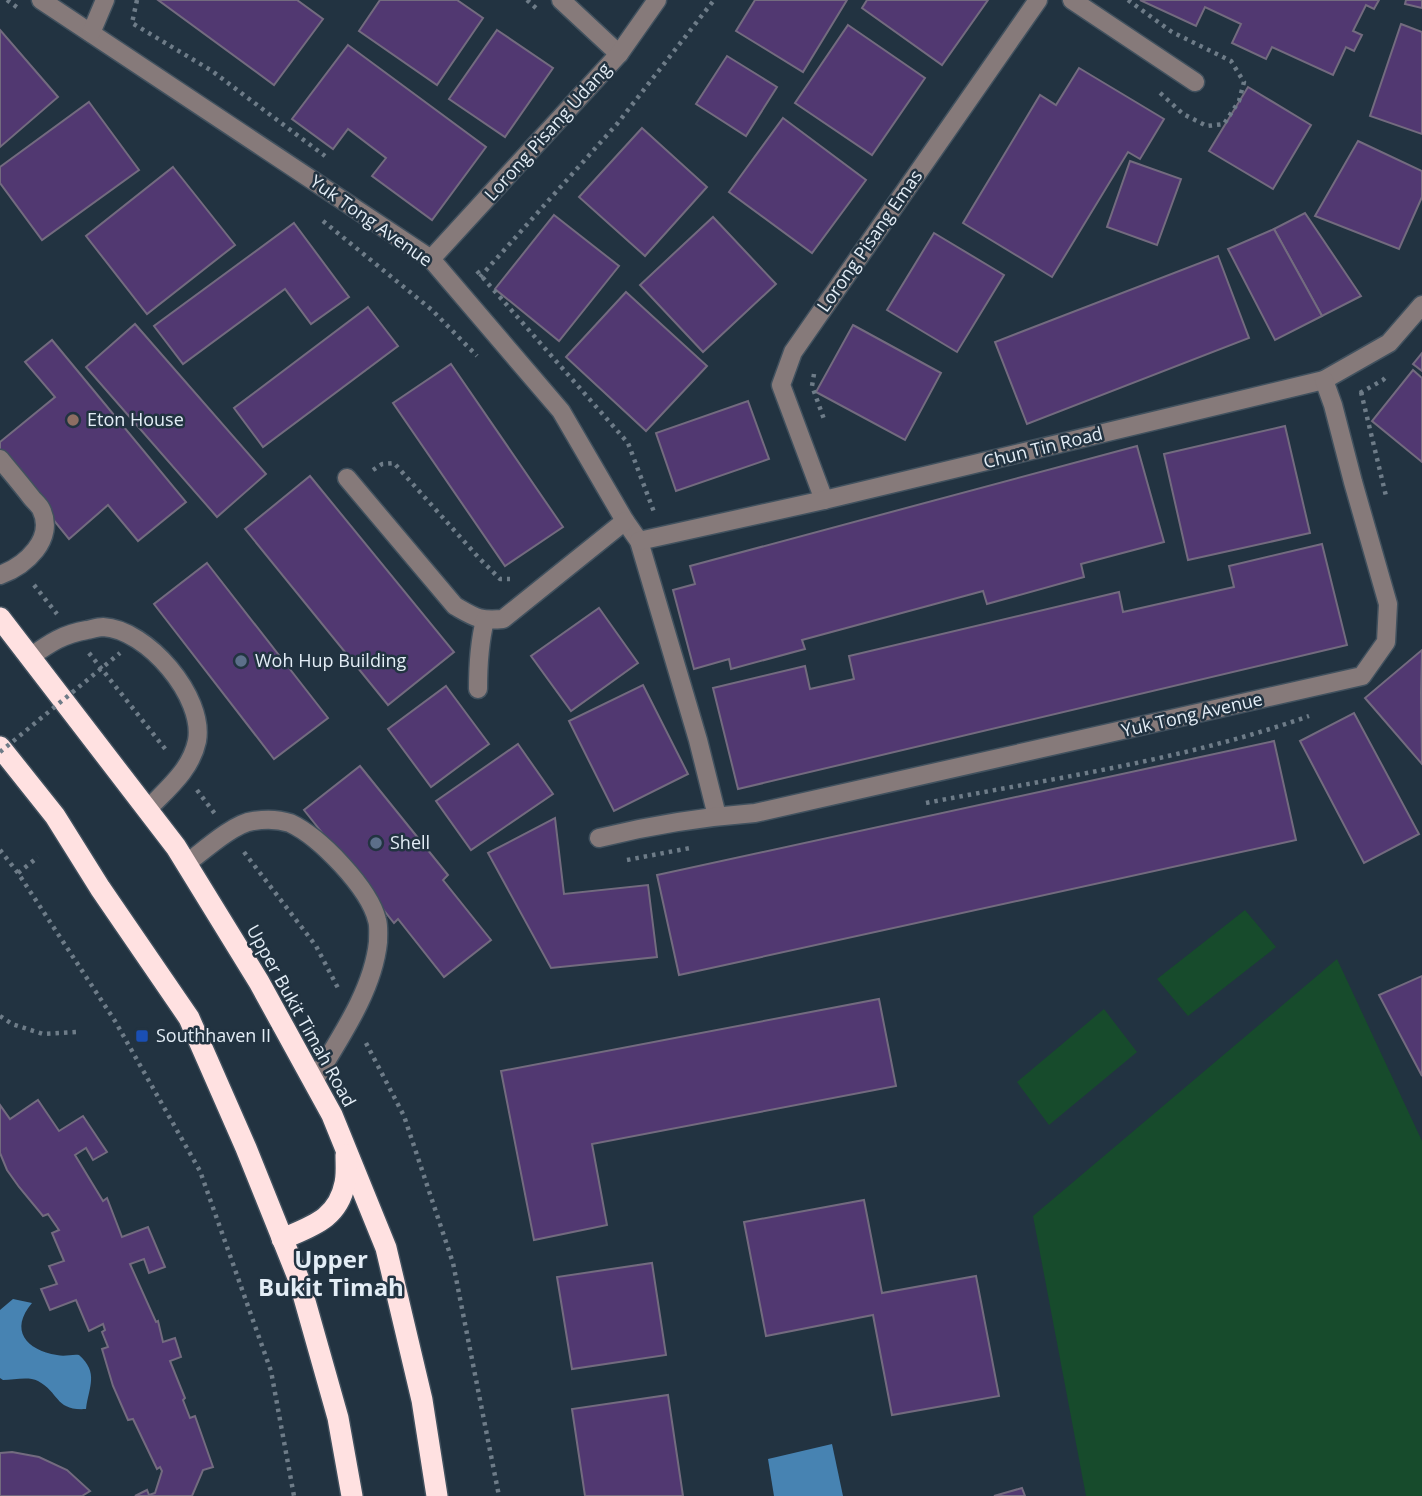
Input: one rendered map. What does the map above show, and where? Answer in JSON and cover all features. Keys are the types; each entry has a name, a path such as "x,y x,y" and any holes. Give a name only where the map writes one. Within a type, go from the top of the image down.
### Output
{"highway":[{"name":"Upper Bukit Timah Road","path":"0,618 148,809 186,864 259,982 332,1115 386,1248 422,1401 437,1496"},
{"path":"0,747 55,816 100,888 189,1018 246,1148 299,1280 338,1418 352,1496"},
{"path":"282,1238 315,1225 328,1216 338,1202 345,1183 346,1150"}],"street":[{"name":"Yuk Tong Avenue","path":"41,0 431,259 561,411 639,541 698,740 717,816"},
{"path":"91,33 105,0"},
{"path":"561,0 619,54"},
{"name":"Lorong Pisang Udang","path":"431,259 619,54 657,0"},
{"name":"Lorong Pisang Emas","path":"824,500 781,386 793,352 1038,0"},
{"path":"1072,0 1195,82"},
{"name":"Chun Tin Road","path":"639,541 824,500 1324,380 1389,343 1422,304"},
{"name":"Yuk Tong Avenue","path":"599,838 635,829 755,813 1362,676 1385,642 1388,604 1324,380"},
{"path":"0,459 42,510 46,527 33,554 0,575"},
{"path":"350,481 455,606 485,620 503,619 625,521"},
{"path":"478,689 480,637 485,620"},
{"path":"30,657 58,638 103,627 125,633 150,647 171,668 187,693 195,718 197,739 183,772 148,809"},
{"path":"186,864 229,832 250,821 273,819 289,823 313,837 345,869 365,895 378,921 378,941 373,968 352,1016 314,1082"}],"path":[{"path":"7,0 18,8"},
{"path":"463,296 617,124 715,0"},
{"path":"317,216 432,310 479,358"},
{"path":"814,373 812,386 825,425"},
{"path":"350,481 382,464 394,463 500,579 512,579"},
{"path":"19,565 316,946 404,1116 453,1264 499,1496"},
{"path":"0,752 120,653"},
{"path":"0,850 18,873 115,1021 200,1171 271,1371 295,1496"},
{"path":"18,873 38,857"},
{"path":"0,1016 12,1024 43,1034 77,1032"}],"green space":[{"path":"1245,910 1276,947 1188,1016 1157,979"},
{"path":"1337,959 1422,1141 1422,1496 1086,1496 1033,1216"},
{"path":"1104,1009 1137,1052 1049,1125 1017,1082"}],"water":[{"path":"13,1299 32,1303 22,1322 24,1337 29,1343 37,1349 57,1355 79,1355 89,1368 91,1380 86,1409 76,1409 63,1404 38,1381 0,1378 0,1310"},
{"path":"832,1444 843,1496 774,1496 768,1459"}],"building":[{"path":"158,0 297,0 323,19 274,85"},
{"path":"380,0 457,0 483,18 437,85 359,31"},
{"path":"755,0 847,0 803,72 736,31"},
{"path":"867,0 988,0 942,65 862,8"},
{"path":"1140,0 1379,0 1374,9 1366,5 1353,31 1362,35 1354,51 1346,47 1333,75 1272,47 1266,59 1232,43 1241,24 1205,7 1196,26"},
{"path":"1406,0 1422,0 1422,8 1405,4"},
{"path":"1401,24 1422,32 1422,134 1370,116"},
{"path":"848,25 925,78 872,155 795,103"},
{"path":"0,30 58,97 0,147"},
{"path":"497,30 553,68 505,137 449,99"},
{"path":"348,45 486,147 432,220 372,176 386,158 348,129 333,149 292,119"},
{"path":"727,56 777,87 746,136 696,104"},
{"path":"1079,68 1164,119 1140,159 1128,152 1052,277 963,223 1040,95 1056,105"},
{"path":"1248,87 1311,125 1273,189 1209,151"},
{"path":"89,102 139,170 42,240 0,183 0,167"},
{"path":"783,118 866,180 812,253 729,192"},
{"path":"642,128 707,187 645,256 579,197"},
{"path":"1358,141 1422,171 1422,197 1399,249 1315,216"},
{"path":"1130,161 1181,179 1157,245 1107,227"},
{"path":"173,167 235,245 147,314 86,236"},
{"path":"1305,213 1361,296 1322,316 1274,229"},
{"path":"554,215 619,266 559,341 495,289"},
{"path":"713,217 776,284 703,352 640,285"},
{"path":"294,223 349,297 311,324 285,289 183,364 154,326"},
{"path":"1274,229 1322,316 1275,340 1228,249"},
{"path":"934,233 1004,275 957,352 887,310"},
{"path":"1218,256 1249,338 1027,424 995,342"},
{"path":"626,292 707,366 646,431 566,357"},
{"path":"368,307 398,346 263,447 234,408"},
{"path":"135,324 266,474 217,517 86,367"},
{"path":"853,325 941,373 905,440 816,392"},
{"name":"Eton House","path":"52,340 186,502 138,541 108,505 69,539 0,454 0,442 55,397 25,362"},
{"path":"1422,353 1422,371 1413,364"},
{"path":"451,364 563,527 505,566 393,403"},
{"path":"1413,370 1422,378 1422,462 1372,421"},
{"path":"748,401 769,459 676,491 656,433"},
{"path":"1285,426 1310,533 1188,560 1164,454"},
{"path":"1137,446 1164,542 1081,564 1084,577 987,604 983,591 802,640 805,649 731,669 729,659 694,669 673,590 695,584 690,566"},
{"path":"310,476 454,652 388,705 245,529"},
{"path":"1322,544 1347,645 738,789 713,688 805,666 810,689 854,679 849,656 1119,592 1123,612 1234,587 1229,566"},
{"name":"Woh Hup Building","path":"207,563 328,718 274,759 154,604"},
{"path":"599,608 638,663 571,711 531,656"},
{"path":"1422,650 1421,693 1422,764 1365,698"},
{"path":"643,685 688,774 614,811 569,721"},
{"path":"446,686 489,744 431,787 388,729"},
{"path":"1354,713 1419,834 1364,863 1300,741"},
{"path":"1274,741 1296,840 679,975 657,875"},
{"path":"518,744 553,794 471,850 436,801"},
{"name":"Shell","path":"360,766 448,875 443,880 491,940 444,977 398,919 394,923 304,810"},
{"path":"555,818 564,894 648,885 657,957 551,968 488,853"},
{"path":"1422,976 1422,1076 1379,995"},
{"path":"879,999 896,1086 592,1144 607,1225 534,1240 501,1071"},
{"path":"38,1100 59,1131 83,1116 107,1152 93,1160 86,1148 75,1155 103,1201 107,1198 122,1237 148,1227 165,1267 149,1273 144,1259 130,1264 156,1322 158,1321 163,1342 175,1338 181,1357 170,1361 190,1418 195,1416 213,1467 203,1470 192,1496 135,1496 147,1490 149,1495 155,1493 162,1471 160,1467 157,1469 133,1419 128,1420 113,1386 102,1349 108,1347 102,1332 105,1330 103,1324 89,1331 76,1300 50,1310 41,1289 57,1284 49,1266 64,1261 52,1233 59,1230 48,1214 43,1216 19,1187 7,1170 0,1153 0,1105 10,1119"},
{"path":"864,1200 882,1293 976,1276 999,1396 892,1415 873,1315 766,1336 744,1222"},
{"path":"652,1263 666,1355 572,1369 557,1277"},
{"path":"668,1395 683,1496 585,1496 572,1409"},
{"path":"12,1452 39,1457 67,1470 90,1491 82,1496 0,1496 0,1453"},
{"path":"1022,1488 1025,1496 994,1496"}],"place":[{"name":"Eton House","path":"73,420"},
{"name":"Woh Hup Building","path":"241,661"},
{"name":"Shell","path":"376,843"},
{"name":"Southhaven II","path":"142,1036"}],"district":[{"name":"Upper Bukit Timah","path":"331,1274"}]}
